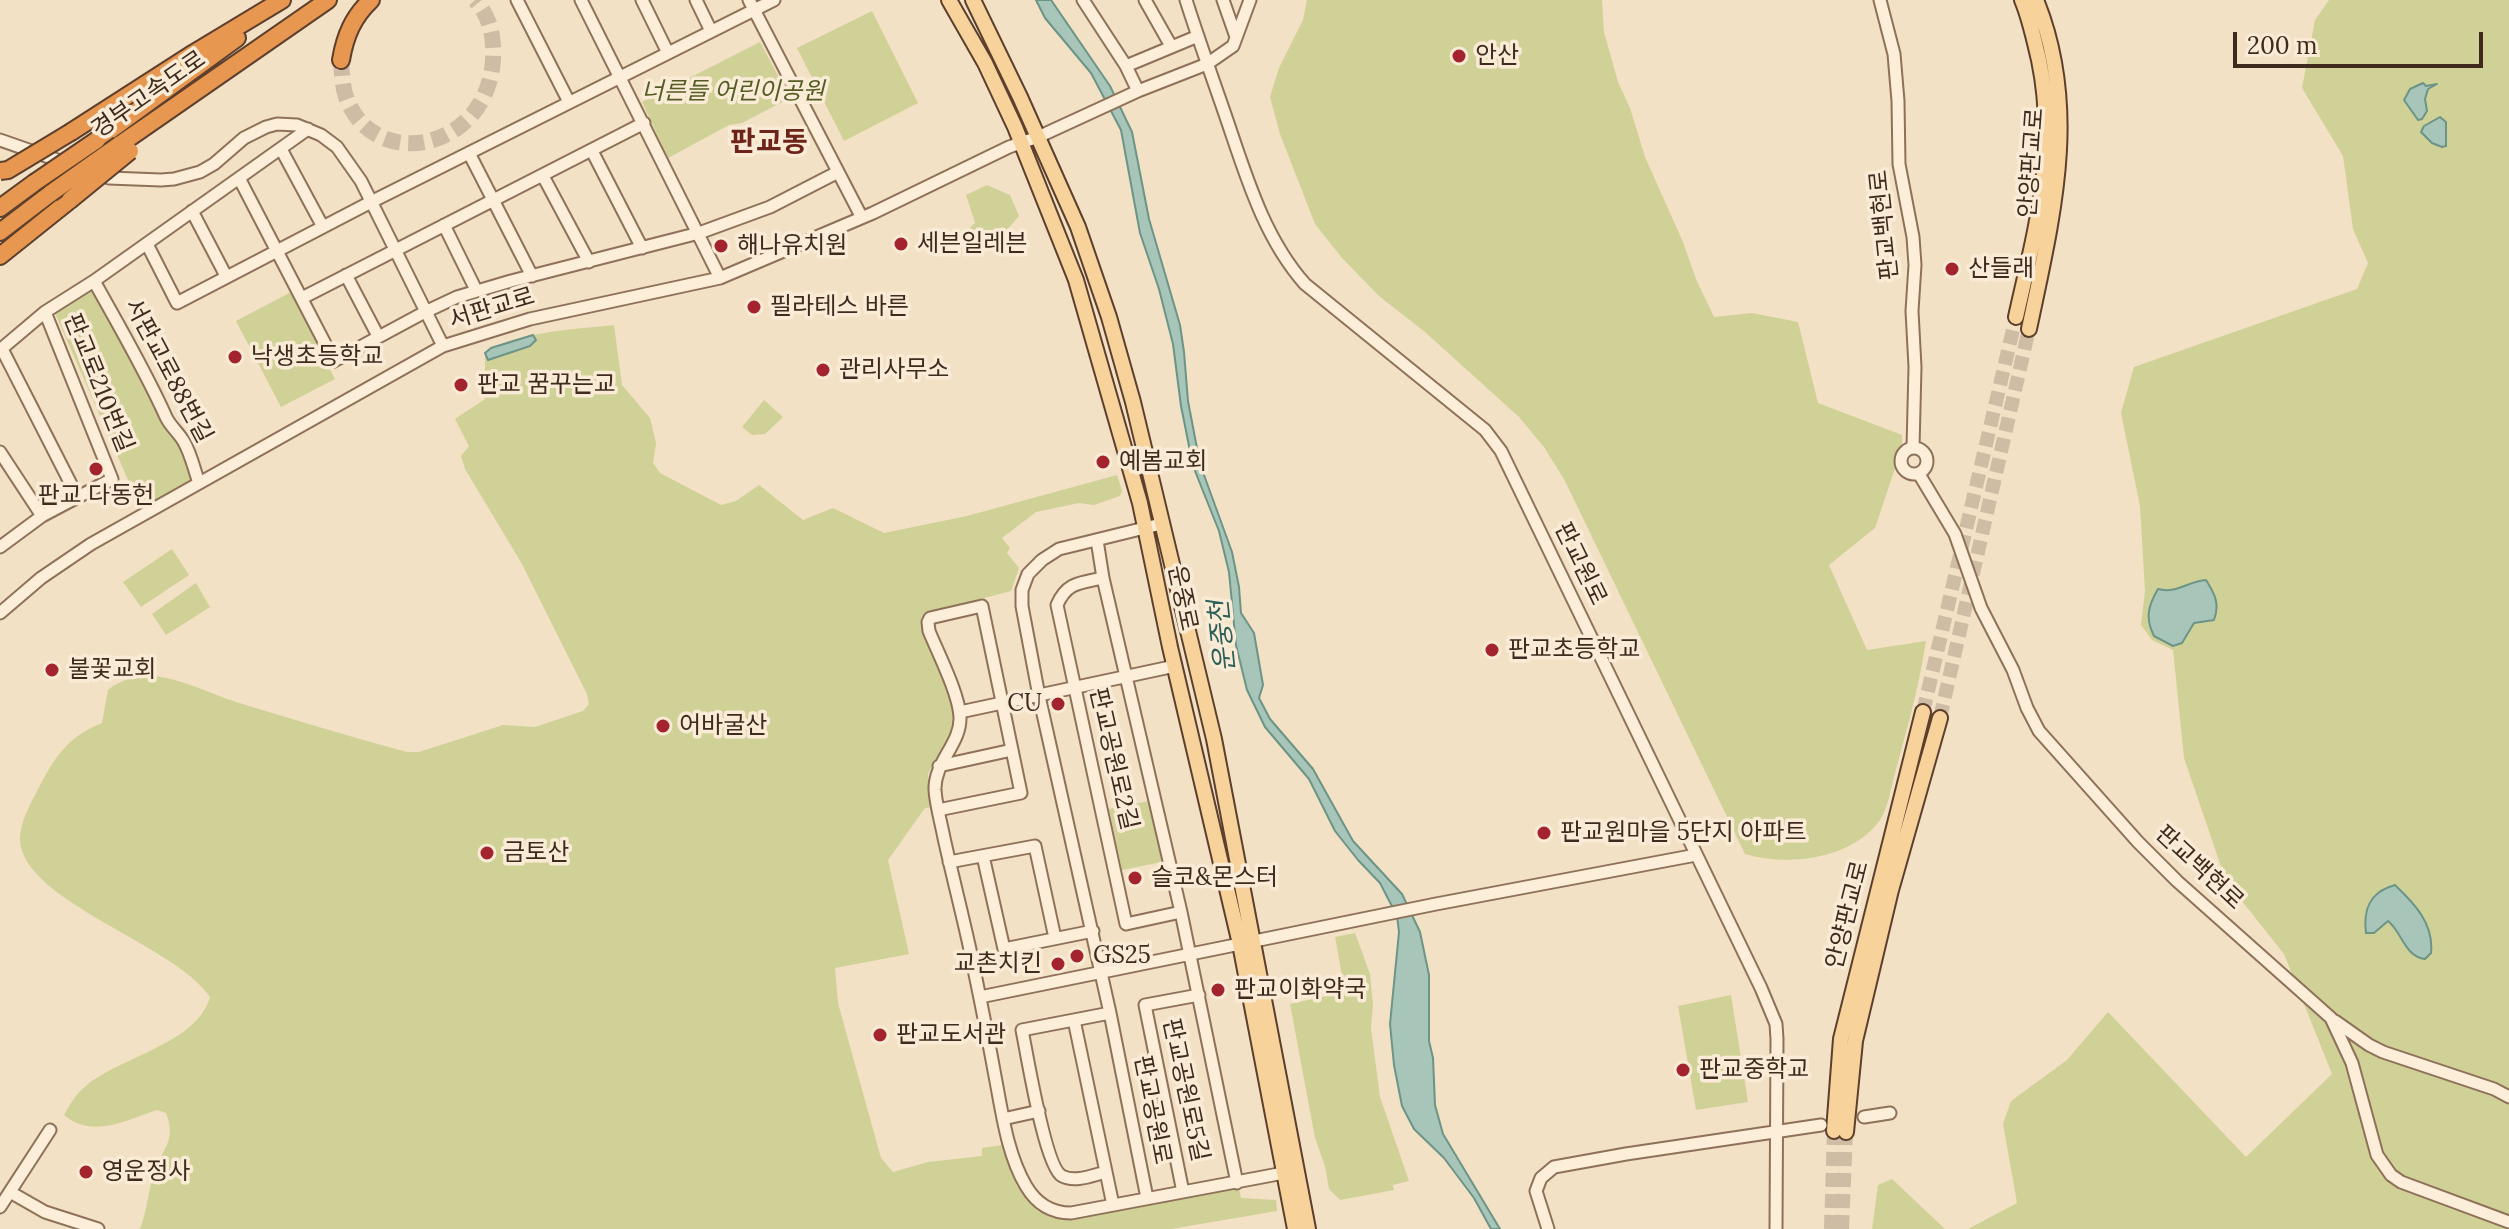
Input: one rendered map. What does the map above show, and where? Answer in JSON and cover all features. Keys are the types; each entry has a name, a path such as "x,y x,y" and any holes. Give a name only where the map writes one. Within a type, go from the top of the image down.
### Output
{"highway":[{"path":"3,171 282,0"},
{"name":"경부고속도로","path":"0,208 290,0"},
{"name":"경부고속도로","path":"0,232 51,193 124,148 328,0"},
{"path":"341,60 344,39 351,24 371,0"},
{"path":"0,256 70,200 124,148"}],"main road":[{"name":"운중로","path":"949,0 985,63 1022,143 1076,280 1140,503 1175,666 1247,943"},
{"name":"운중로","path":"973,0 1078,227 1109,317 1147,453 1161,524 1214,739 1247,943 1292,1172 1308,1229"},
{"name":"안양판교로","path":"2016,317 2040,205 2047,132 2042,77 2030,19 2022,0"},
{"name":"안양판교로","path":"2029,329 2055,207 2059,166 2057,75 2043,15 2036,0"},
{"name":"안양판교로","path":"1834,1129 1841,1039 1923,712"},
{"name":"안양판교로","path":"1834,1129 1891,890 1940,718"},
{"name":"운중로","path":"1292,1172 1295,1229"}],"street":[{"path":"517,0 569,102"},
{"path":"581,0 720,278"},
{"path":"642,0 668,53"},
{"path":"696,0 711,31"},
{"name":"서판교로88번길","path":"147,244 177,303 711,31 752,5 774,0"},
{"path":"1083,0 1126,66 1132,94 1207,64 1233,46 1250,0"},
{"path":"1145,0 1171,46"},
{"name":"판교원로","path":"1186,0 1265,223 1293,269 1305,284 1494,440 1761,988 1776,1024 1776,1229"},
{"path":"1223,0 1236,37"},
{"name":"판교백현로","path":"1880,0 1894,54 1899,164 1913,237 1913,448"},
{"path":"752,5 861,216"},
{"path":"1126,66 1198,36"},
{"name":"서판교로","path":"3,605 61,563 443,346 530,319 720,278 1132,94"},
{"path":"302,298 644,123"},
{"path":"0,140 109,178 161,180 200,172 244,138 266,127 288,124 321,135 337,147 361,181 443,346"},
{"name":"판교로210번길","path":"1,350 45,312 94,281 308,129"},
{"path":"281,149 323,227"},
{"path":"592,151 642,248"},
{"path":"469,153 532,276"},
{"path":"239,178 334,361 425,312 476,290 699,233 770,207 838,172"},
{"path":"543,176 589,262"},
{"path":"192,211 226,276"},
{"path":"444,225 476,290"},
{"path":"346,275 378,336"},
{"name":"서판교로88번길","path":"94,281 160,400 168,421 185,444 199,483"},
{"name":"판교로210번길","path":"45,312 112,479 77,496"},
{"path":"1,350 77,496 3,539"},
{"path":"1913,448 1924,452 1928,459 1925,470 1919,474 1906,472 1901,464 1905,451 1913,448"},
{"path":"0,452 42,516"},
{"name":"판교백현로","path":"1919,474 1955,534 1981,608 2013,670 2039,731 2177,881 2331,1018 2352,1063 2377,1155 2391,1175 2401,1182 2509,1222"},
{"name":"판교공원로","path":"1161,524 1059,549 1028,574 1022,590 1022,606 1039,696 1093,931 1147,1198 1292,1172"},
{"name":"판교공원로2길","path":"1097,540 1103,578 1190,955"},
{"name":"판교공원로2길","path":"1103,578 1063,590 1057,605 1126,924 1181,912"},
{"path":"938,810 1021,793 982,606 930,618 928,622 960,712 956,735 939,766 935,788 938,810 949,862 980,997 1003,1119 1020,1175 1043,1205 1071,1213 1147,1198"},
{"path":"960,712 1175,666"},
{"path":"939,766 1012,750"},
{"path":"949,862 1035,846 1055,938"},
{"path":"980,997 1350,921 1696,855"},
{"path":"983,856 1004,949 1093,931"},
{"name":"판교공원로5길","path":"1190,955 1237,1183"},
{"name":"판교공원로5길","path":"1183,1192 1145,1005 1199,995"},
{"path":"1106,1172 1078,1179 1059,1174 1052,1163 1022,1030 1110,1013"},
{"path":"2331,1018 2383,1052 2494,1089 2509,1097"},
{"path":"1074,1020 1113,1205"},
{"path":"1003,1119 1039,1111"},
{"path":"1864,1117 1890,1113"},
{"path":"1548,1229 1536,1191 1541,1178 1554,1167 1777,1131 1834,1129"},
{"path":"0,1207 50,1130"},
{"path":"10,1192 45,1212 98,1229"}],"green space":[{"path":"1307,0 1602,0 1604,32 1618,82 1630,108 1645,157 1714,317 1752,313 1798,322 1818,403 1902,435 1902,447 1875,528 1829,565 1867,650 1926,641 1885,810 1868,833 1853,844 1800,859 1781,860 1745,854 1565,481 1544,447 1519,417 1425,332 1379,296 1342,258 1315,224 1280,134 1270,97 1279,68 1303,20"},
{"path":"2329,0 2509,0 2509,1229 1968,1229 2017,1203 2003,1124 2011,1101 2067,1060 2108,1012 2246,1157 2332,1074 2284,954 2226,881 2184,758 2173,650 2152,640 2141,625 2145,591 2140,506 2121,413 2134,367 2357,289 2368,263 2353,229 2343,156 2302,88 2315,20"},
{"path":"872,11 918,103 844,141 797,48"},
{"name":"너른들 어린이공원","path":"760,42 790,98 742,123 729,125 668,158 642,102"},
{"path":"987,185 1010,195 1019,216 1001,237 971,241 966,231 975,223 966,195"},
{"path":"87,290 97,292 194,470 191,483 142,512 55,313"},
{"path":"291,292 335,379 281,407 236,321"},
{"path":"614,325 622,385 650,418 656,443 653,463 660,473 721,505 736,501 759,485 803,520 833,508 884,533 967,516 1117,475 1122,491 1120,496 1094,505 1079,503 1036,512 1002,538 1010,548 1007,553 1019,568 1011,591 927,613 921,618 953,703 954,727 928,774 933,807 925,808 888,860 909,954 835,968 838,1003 881,1158 893,1172 928,1162 982,1156 982,1148 1002,1145 1017,1186 1034,1203 1085,1215 1239,1188 1241,1198 1276,1200 1277,1211 1171,1229 140,1229 154,1173 169,1138 166,1113 157,1110 98,1127 86,1126 64,1115 79,1092 100,1076 190,1027 210,997 192,978 166,959 71,902 45,882 27,861 20,833 36,793 62,751 79,735 102,723 108,690 142,676 175,680 236,702 407,752 419,752 503,725 535,727 583,711 589,704 587,694 522,564 465,469 461,456 469,446 455,419 485,399 485,353 511,340 528,336"},
{"path":"764,400 783,417 765,434 752,435 742,427"},
{"path":"172,549 189,575 141,607 123,582"},
{"path":"196,583 210,607 166,635 152,614"},
{"path":"1149,801 1162,862 1122,870 1109,809"},
{"path":"1355,933 1370,974 1373,1004 1371,1028 1380,1097 1409,1181 1393,1185 1394,1190 1340,1200 1329,1189 1315,1138 1290,1004 1345,992 1335,937"},
{"path":"1731,995 1748,1102 1696,1110 1678,1006"},
{"path":"1892,1179 1945,1229 1872,1229 1878,1185"}],"shaded area":[{"path":"1036,0 1051,0 1110,86 1132,132 1149,219 1180,325 1188,401 1200,464 1232,552 1241,613 1254,633 1263,685 1259,698 1270,719 1313,769 1353,841 1402,894 1420,932 1429,975 1429,1041 1435,1105 1443,1134 1500,1229 1491,1229 1474,1198 1444,1158 1414,1129 1402,1106 1390,1024 1399,932 1397,916 1380,883 1335,831 1309,779 1265,727 1247,690 1236,645 1229,572 1219,531 1193,466 1173,344 1140,233 1121,130 1091,73 1045,18"},
{"path":"2423,83 2426,86 2437,84 2428,89 2425,99 2427,111 2418,120 2404,100 2410,89"},
{"path":"2440,117 2446,122 2446,146 2442,147 2432,143 2421,132 2424,126"},
{"path":"533,335 536,340 530,346 488,360 485,353 491,348"},
{"path":"2206,580 2216,599 2214,620 2194,623 2182,643 2173,646 2154,636 2149,612 2158,589 2177,589"},
{"path":"2395,885 2416,907 2426,924 2431,953 2425,959 2408,949 2388,921 2374,933 2366,933 2370,903 2379,892"}],"tunnel":[{"path":"341,60 346,97 355,115 368,129 383,138 400,142 418,143 436,139 468,119 488,85 493,65 492,39 486,15 475,0"},
{"path":"1923,712 2016,317"},
{"path":"1940,718 2029,329"},
{"path":"1831,1229 1834,1131"},
{"path":"1842,1229 1846,1132"}],"place":[{"name":"안산","path":"1459,56"},
{"name":"세븐일레븐","path":"901,244"},
{"name":"해나유치원","path":"721,246"},
{"name":"산들래","path":"1952,269"},
{"name":"필라테스 바른","path":"754,307"},
{"name":"낙생초등학교","path":"235,357"},
{"name":"관리사무소","path":"823,370"},
{"name":"판교 꿈꾸는교","path":"461,385"},
{"name":"예봄교회","path":"1103,462"},
{"name":"판교 다동헌","path":"96,469"},
{"name":"판교초등학교","path":"1492,650"},
{"name":"불꽃교회","path":"52,670"},
{"name":"CU","path":"1058,704"},
{"name":"어바굴산","path":"663,726"},
{"name":"판교원마을 5단지 아파트","path":"1544,833"},
{"name":"금토산","path":"487,853"},
{"name":"슬코&몬스터","path":"1135,878"},
{"name":"GS25","path":"1077,956"},
{"name":"교촌치킨","path":"1058,964"},
{"name":"판교이화약국","path":"1218,990"},
{"name":"판교도서관","path":"880,1035"},
{"name":"판교중학교","path":"1683,1070"},
{"name":"영운정사","path":"86,1172"}],"district":[{"name":"판교동","path":"769,143"}],"water label":[{"name":"운중천","path":"1223,636"}]}
